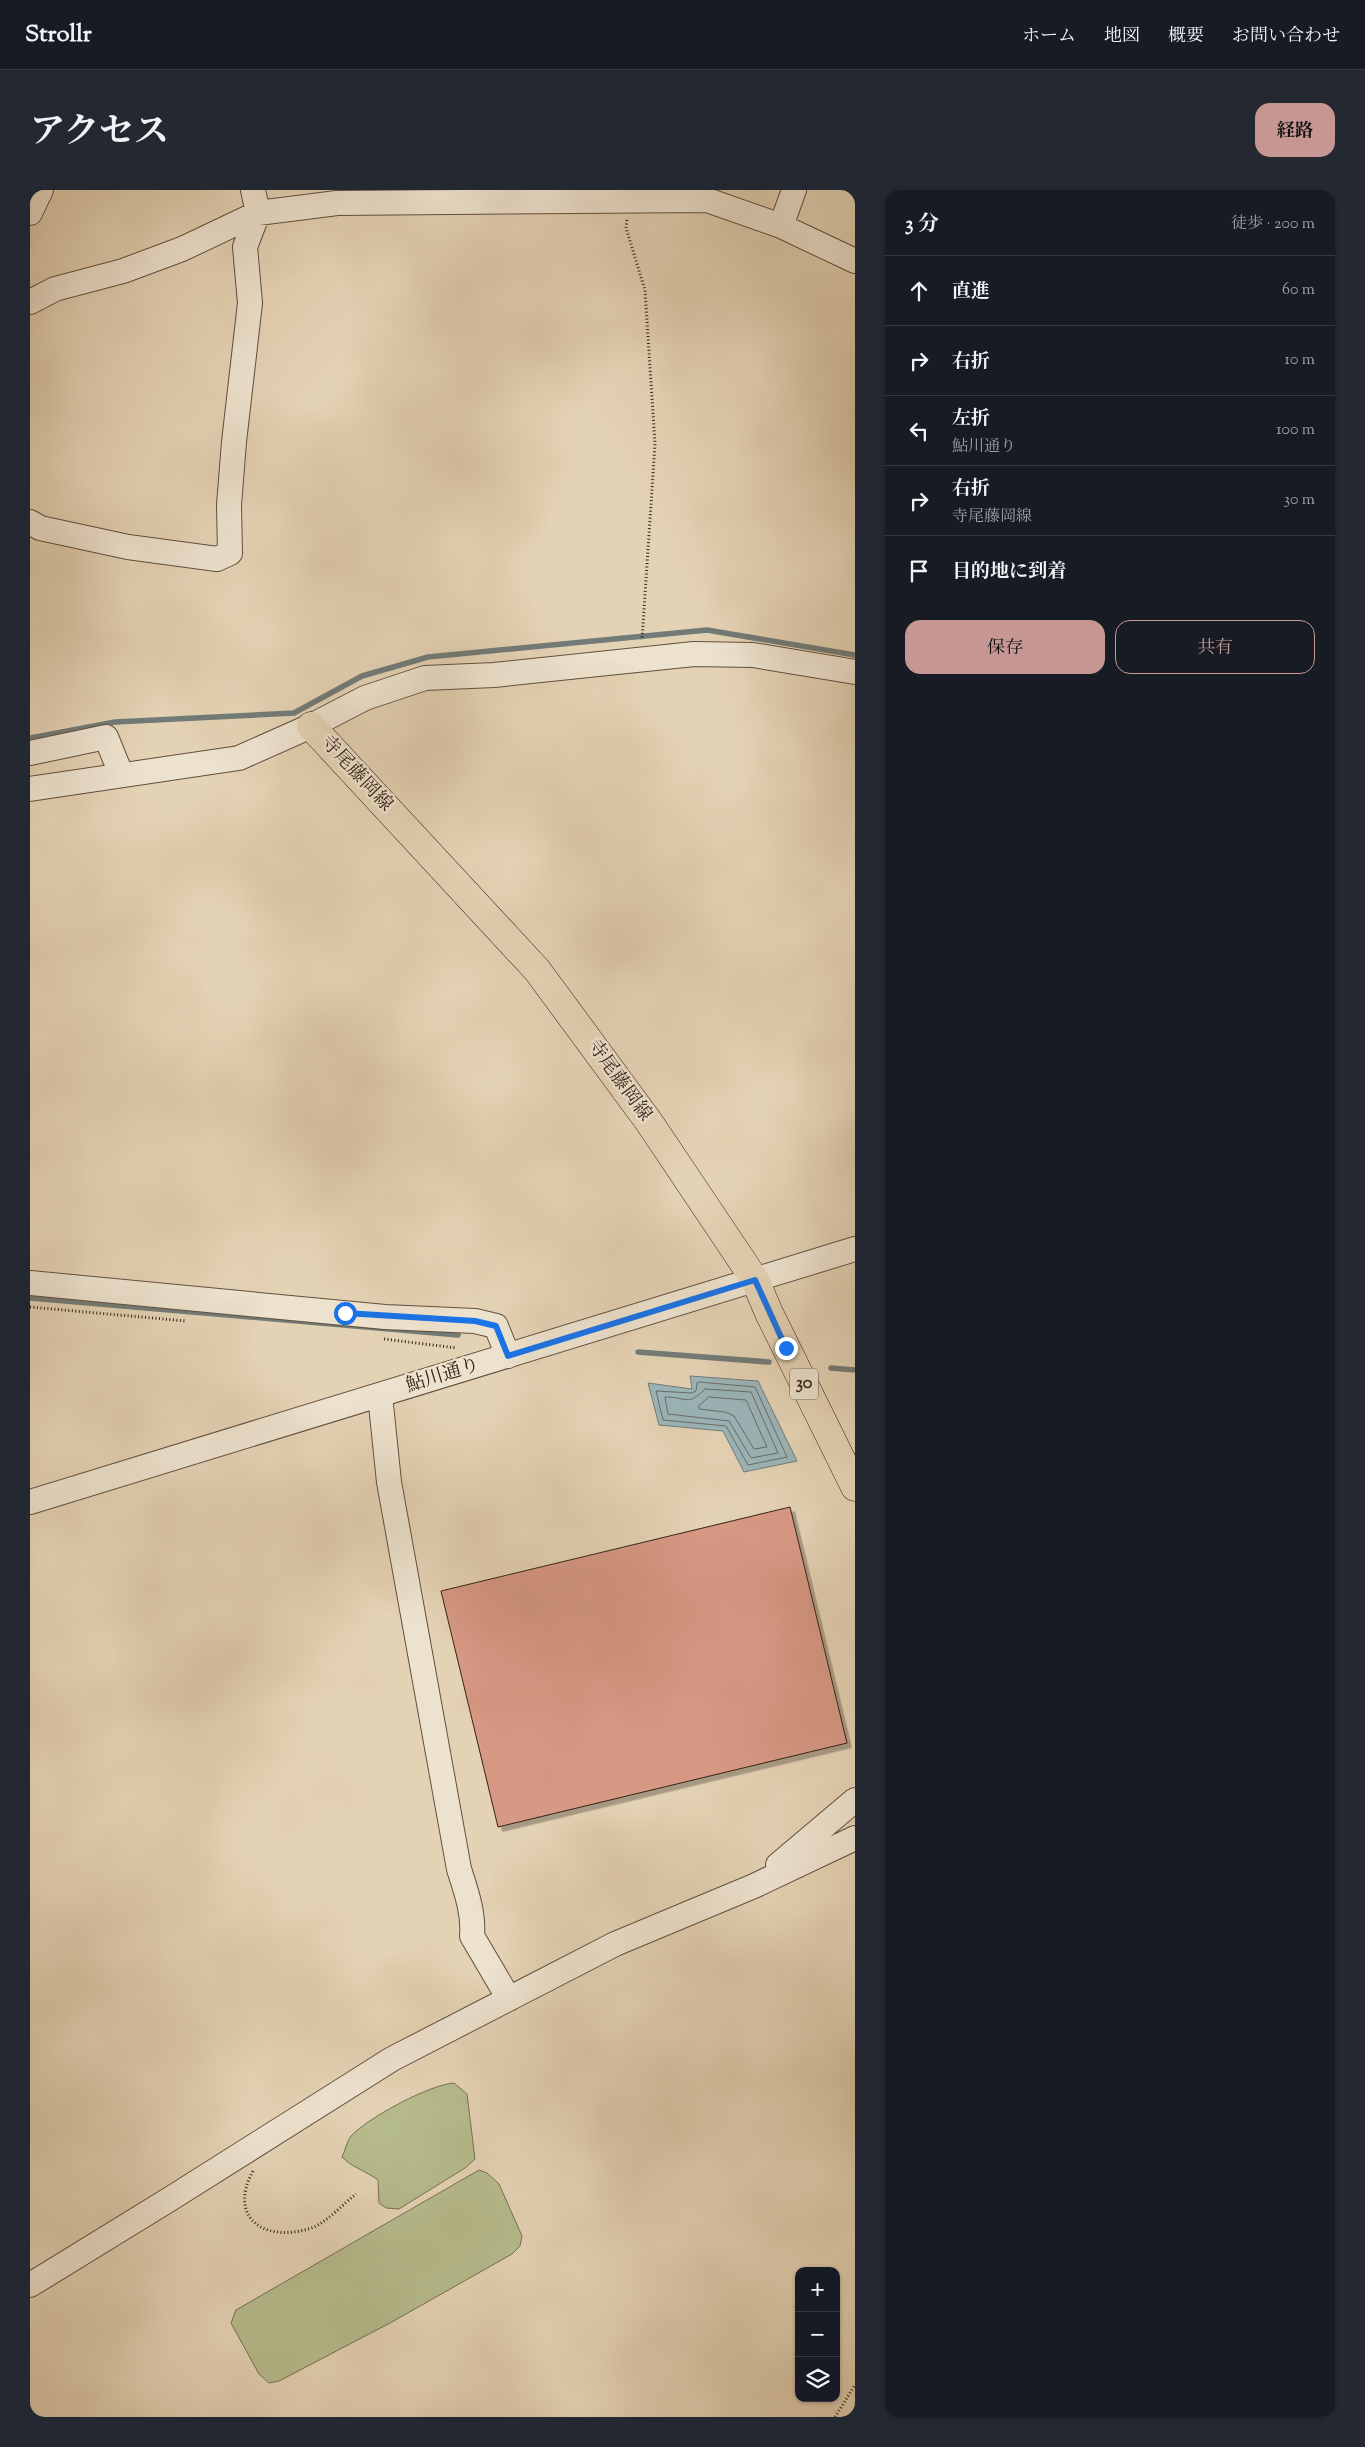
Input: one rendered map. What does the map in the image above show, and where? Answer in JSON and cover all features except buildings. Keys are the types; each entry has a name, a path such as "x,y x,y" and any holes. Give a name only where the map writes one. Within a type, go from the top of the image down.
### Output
{"main road":[{"name":"寺尾藤岡線","path":"311,726 537,970 649,1122 755,1280 769,1313 855,1487"}],"street":[{"path":"30,213 41,190"},
{"path":"30,522 40,528 128,547 217,559 230,553 229,505 232,460 250,302 245,248 258,213 254,190"},
{"path":"781,226 794,190"},
{"path":"30,302 55,289 123,271 182,249 258,213 337,202 628,202 706,200 781,226 855,261"},
{"path":"30,789 238,758 311,726 364,698 425,678 514,673 641,658 694,654 753,655 855,672"},
{"path":"30,753 106,737 121,774"},
{"name":"鮎川通り","path":"30,1502 855,1249"},
{"path":"30,1283 385,1317 475,1321 496,1326 508,1356"},
{"path":"380,1395 389,1466 389,1482 459,1869 468,1897 473,1925 472,1936 508,1999"},
{"path":"754,1886 855,1800"},
{"path":"30,2285 170,2200 392,2059 615,1944 754,1886 855,1838"}],"path":[{"path":"628,202 626,228 645,290 655,444 641,658"},
{"path":"30,1307 194,1321"},
{"path":"378,1339 461,1349"},
{"path":"254,2170 247,2183 244,2199 248,2213 264,2231 282,2234 316,2226 356,2194"},
{"path":"835,2417 855,2384"}],"green space":[{"path":"454,2083 467,2094 475,2159 465,2168 399,2209 386,2208 379,2203 378,2180 342,2157 351,2136 371,2120 400,2103 430,2089"},
{"path":"479,2170 487,2173 499,2184 522,2236 520,2246 512,2254 390,2323 279,2381 269,2383 259,2374 231,2323 236,2310"}],"water":[{"path":"690,1376 758,1381 797,1461 744,1472 723,1431 659,1425 648,1383 692,1389"}],"waterway":[{"path":"30,738 115,722 294,713 362,676 428,657 707,630 855,655"},
{"path":"30,1298 458,1335"},
{"path":"638,1352 769,1362"},
{"path":"831,1368 855,1370"}],"route":[{"path":"345,1313 385,1317 475,1321 496,1326 508,1356 755,1280 786,1348"}]}
